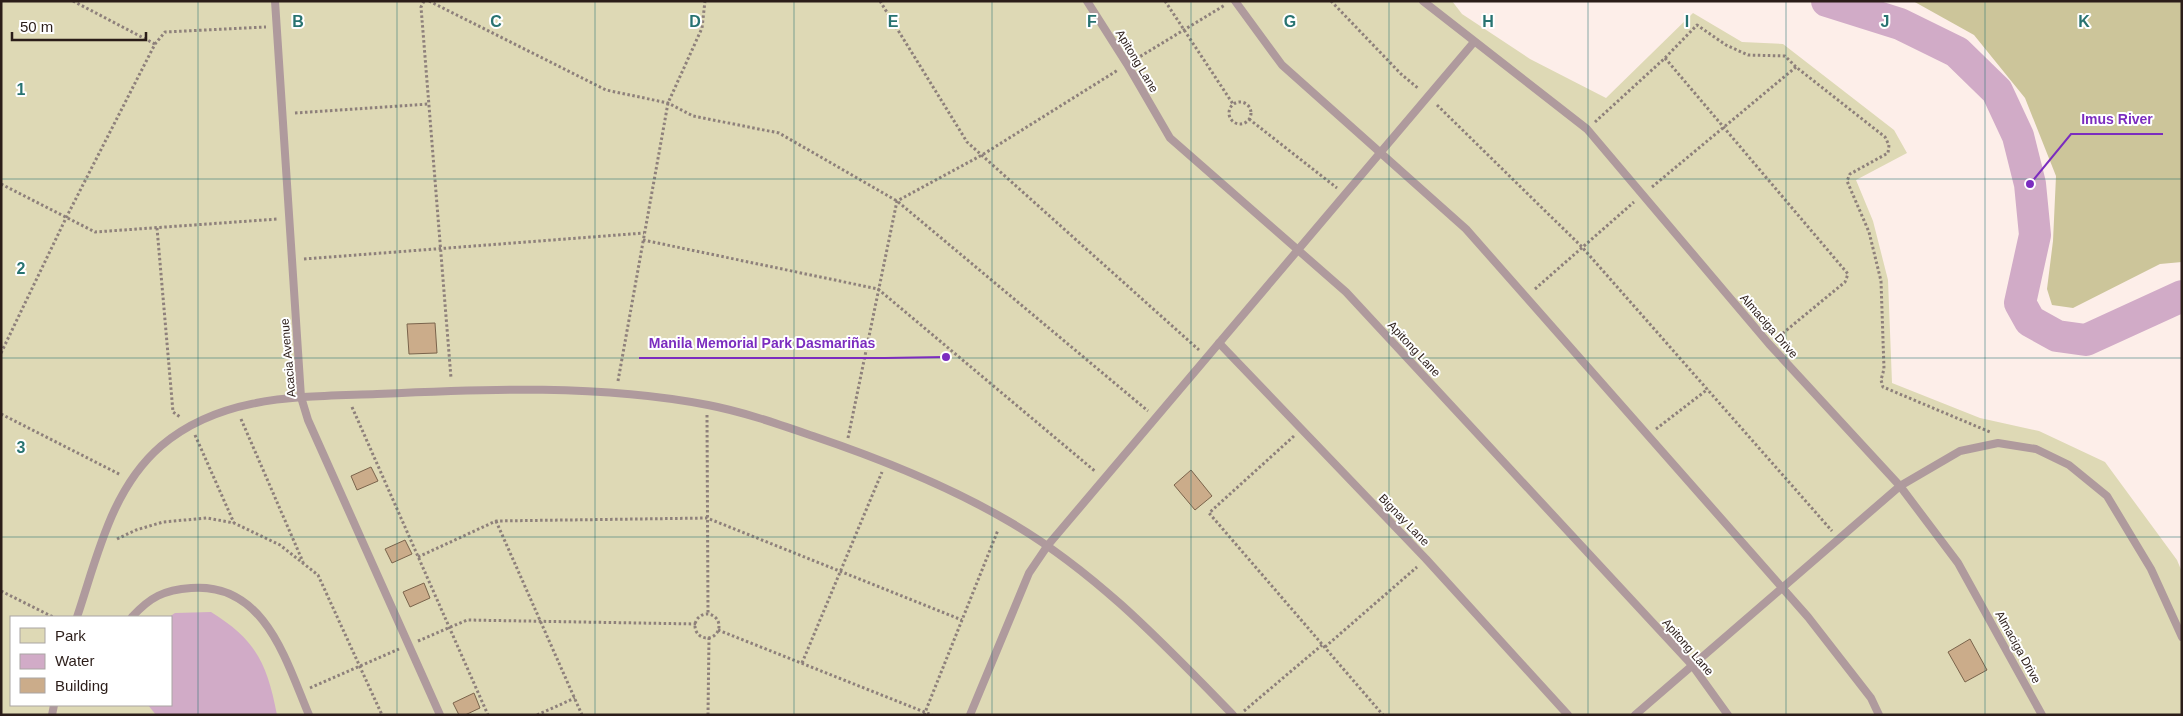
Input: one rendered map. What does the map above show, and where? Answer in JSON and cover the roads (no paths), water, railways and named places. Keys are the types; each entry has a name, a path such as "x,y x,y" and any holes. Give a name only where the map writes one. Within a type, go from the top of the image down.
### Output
{"lane":[{"name":"Acacia Avenue","path":"275,1 301,397 308,420 440,715"},
{"name":"Apitong Lane","path":"1086,1 1127,64 1170,138 1299,249 1352,300 1692,665 1728,715"},
{"path":"1234,1 1282,64 1466,228 1814,624 1870,698 1879,715"},
{"name":"Almaciga Drive","path":"1423,1 1587,129 1769,344 1900,486 1958,563 2042,715"},
{"path":"970,715 1029,574 1048,545 1474,42"},
{"name":"Bignay Lane","path":"1219,343 1426,559 1568,715"},
{"path":"77,616 100,547 129,480 161,446 207,416 235,406 301,397 532,389 616,393 706,405 756,416 886,462 947,489 1003,518 1048,545 1141,621 1233,715"},
{"path":"1634,715 1900,486 1960,452 1998,443 2036,448 2069,465 2107,496 2151,569 2182,637"},
{"path":"133,616 147,601 172,590 200,587 223,592 246,603 262,617 275,638 309,715"}],"water":[{"path":"211,612 226,622 249,643 264,667 277,715 156,715 149,706 172,706 170,616 175,613"}],"waterway":[{"path":"1827,1 1900,24 1957,52 1997,91 2018,136 2030,184 2035,235 2020,303 2030,321 2057,336 2086,340 2182,296"}],"place":[{"name":"Imus River","path":"2030,184"},
{"name":"Manila Memorial Park Dasmariñas","path":"946,357"}]}
